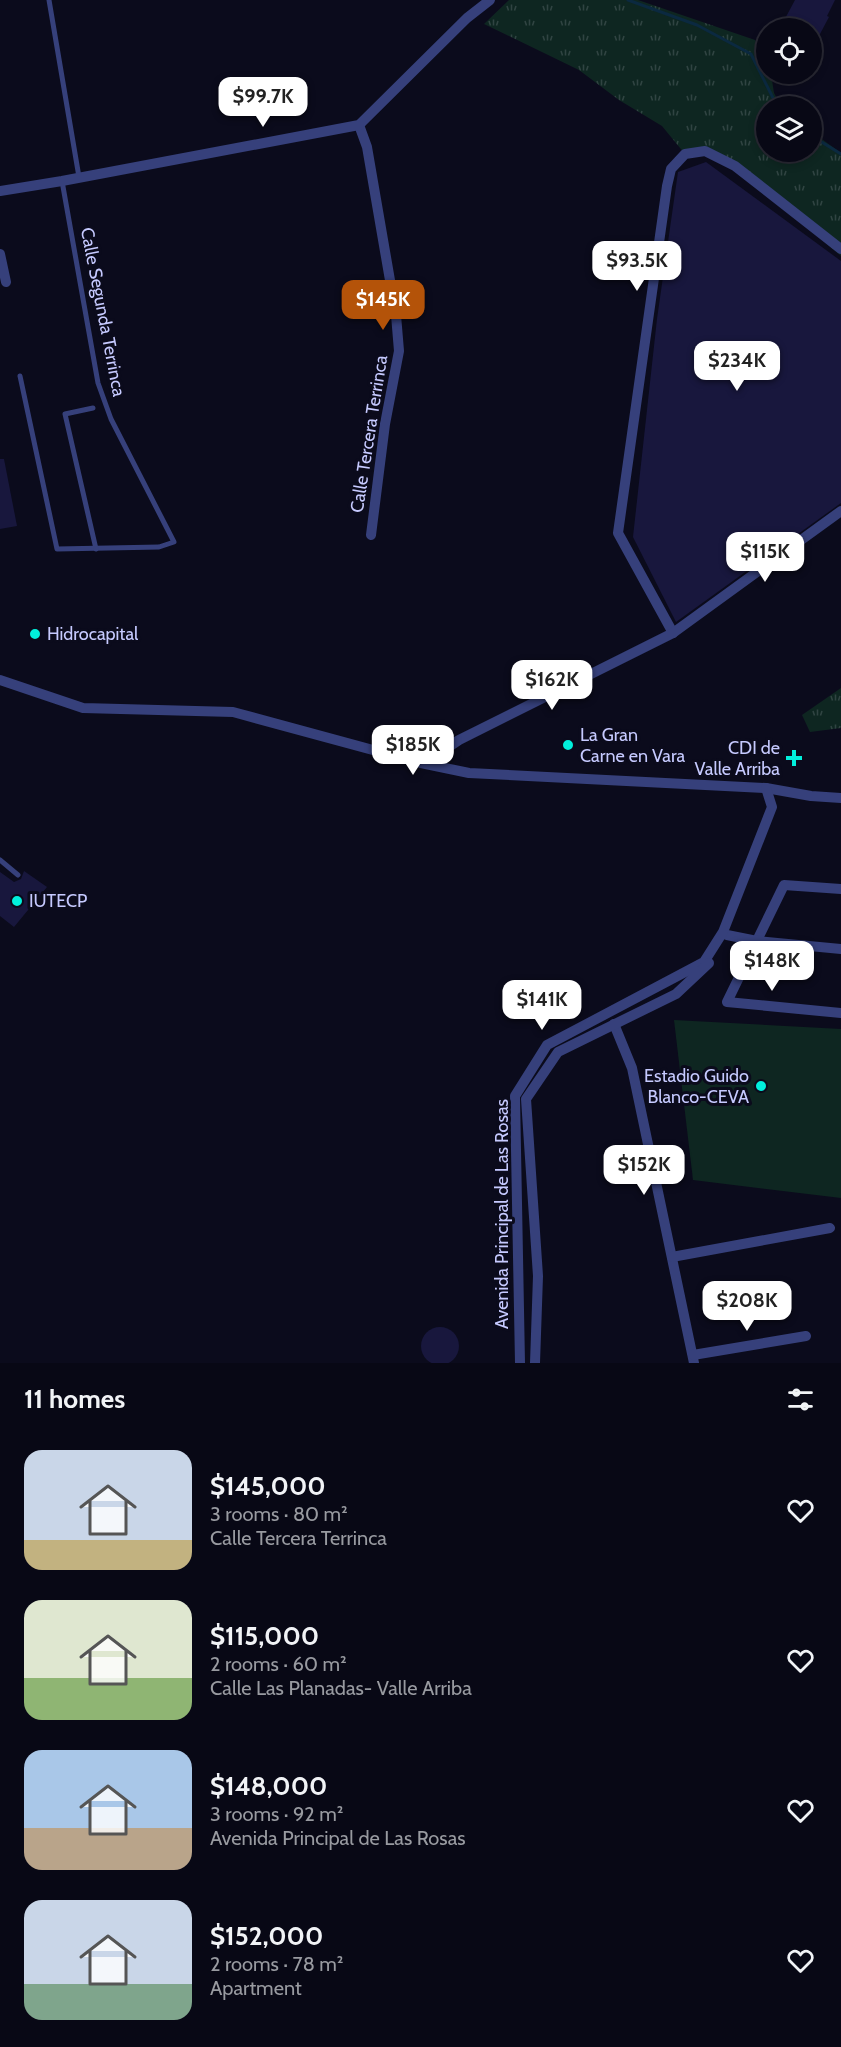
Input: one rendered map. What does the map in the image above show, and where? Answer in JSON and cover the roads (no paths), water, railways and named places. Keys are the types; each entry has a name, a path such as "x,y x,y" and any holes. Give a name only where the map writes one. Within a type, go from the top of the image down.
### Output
{"street":[{"path":"0,191 62,182 359,125 467,18 490,0"},
{"name":"Calle Tercera Terrinca","path":"359,125 367,147 396,315 399,351 386,424 371,535"},
{"path":"673,633 618,533 671,169 685,154 705,151 735,166 841,249"},
{"path":"0,254 6,282"},
{"path":"421,763 428,761 459,740 673,633 841,511"},
{"path":"0,680 83,708 233,712 421,763 469,773 770,789 841,798"},
{"path":"535,1363 538,1276 526,1099 558,1052 676,994 708,965 727,935 742,903 770,829 777,806 770,789"},
{"name":"Avenida Principal de Las Rosas","path":"520,1363 515,1096 547,1045 704,962 723,932 772,807 770,789"},
{"path":"841,889 784,885 727,1002 841,1013"},
{"path":"727,935 757,941 841,949"},
{"path":"614,1024 632,1068 694,1359 806,1336"},
{"path":"672,1257 831,1228"}],"lane":[{"path":"49,0 80,177"},
{"name":"Calle Segunda Terrinca","path":"62,182 98,383 111,419 174,542 159,547 96,549"},
{"path":"20,376 57,549 96,549 65,414 93,408"},
{"path":"0,860 18,875"}],"waterway":[{"path":"628,0 697,25 751,54 772,96"},
{"path":"822,142 841,154"}],"place":[{"name":"Hidrocapital","path":"35,634"},
{"name":"La Gran Carne en Vara","path":"568,745"},
{"name":"CDI de Valle Arriba","path":"794,758"},
{"name":"IUTECP","path":"17,901"},
{"name":"Estadio Guido Blanco-CEVA","path":"761,1086"}]}
